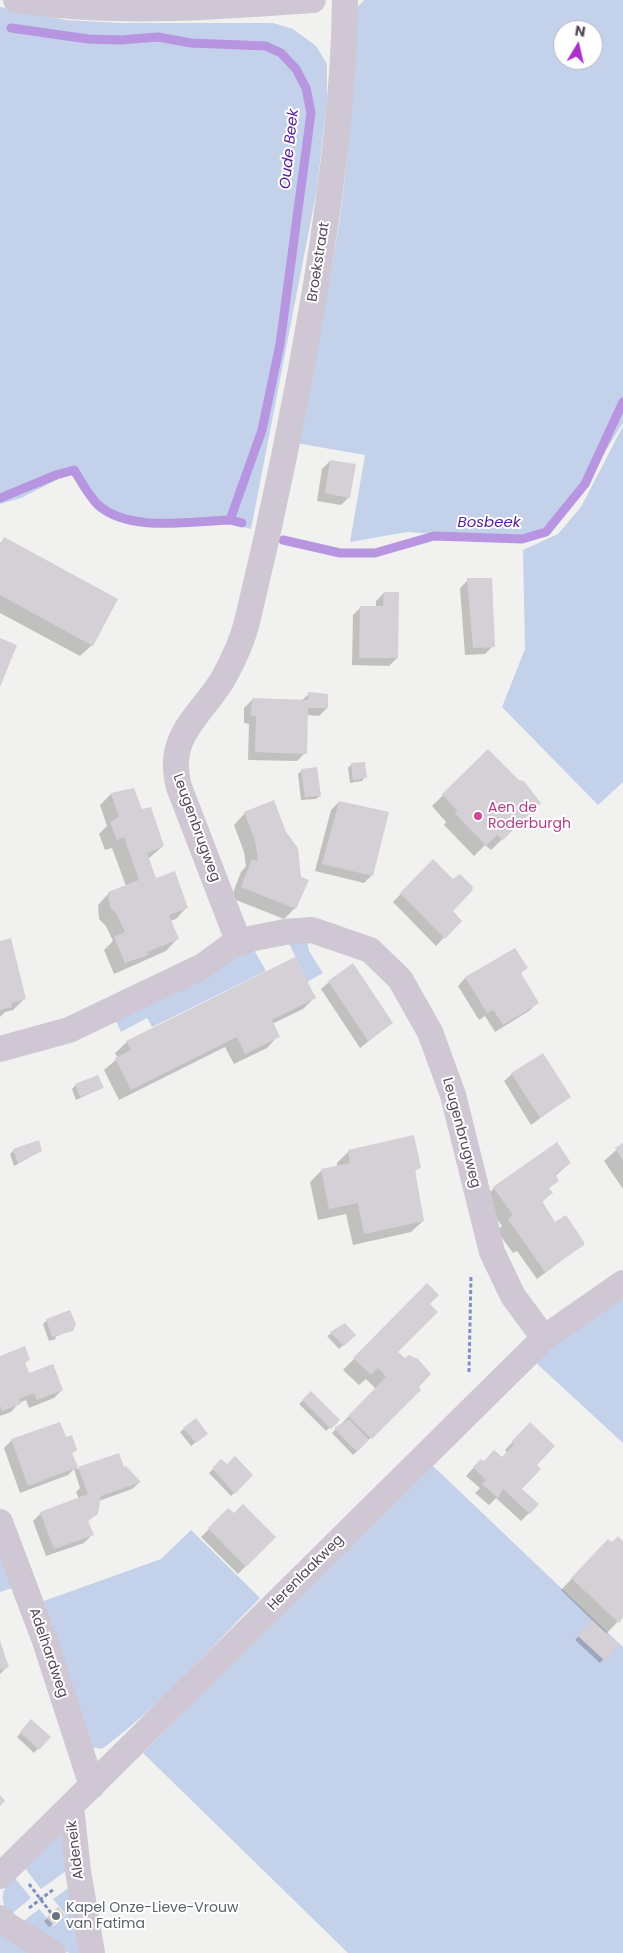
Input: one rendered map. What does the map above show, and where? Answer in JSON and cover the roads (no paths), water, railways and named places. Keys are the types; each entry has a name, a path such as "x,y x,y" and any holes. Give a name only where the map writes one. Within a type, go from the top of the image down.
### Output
{"street":[{"path":"16,0 89,8 232,5 313,0"},
{"name":"Broekstraat","path":"270,521 302,369 329,204 338,128 345,0"},
{"name":"Leugenbrugweg","path":"239,943 179,787 175,765 182,735 223,678 244,634 270,521"},
{"name":"Leugenbrugweg","path":"0,1049 69,1030 203,966 239,943 285,932 312,930 370,950 400,979 430,1032 453,1095 492,1252 512,1296 544,1338"},
{"name":"Herenlaakweg","path":"7,1870 544,1338 623,1283"},
{"name":"Adelhardweg","path":"0,1522 45,1641 92,1786"},
{"name":"Aldeneik","path":"71,1807 78,1871 92,1953"},
{"path":"3,1921 54,1953"}],"waterway":[{"name":"Oude Beek","path":"11,28 88,39 120,40 158,37 191,43 266,46 281,53 296,69 306,88 311,113 280,344 262,430 230,520"},
{"name":"Bosbeek","path":"283,540 340,553 375,553 434,536 522,539 546,532 585,484 623,402"},
{"name":"Bosbeek","path":"0,498 56,475 74,470 98,505 111,514 144,522 180,523 230,520 242,523"}],"place":[{"name":"Aen de Roderburgh","path":"478,816"},
{"name":"Kapel Onze-Lieve-Vrouw van Fatima","path":"56,1916"}]}
